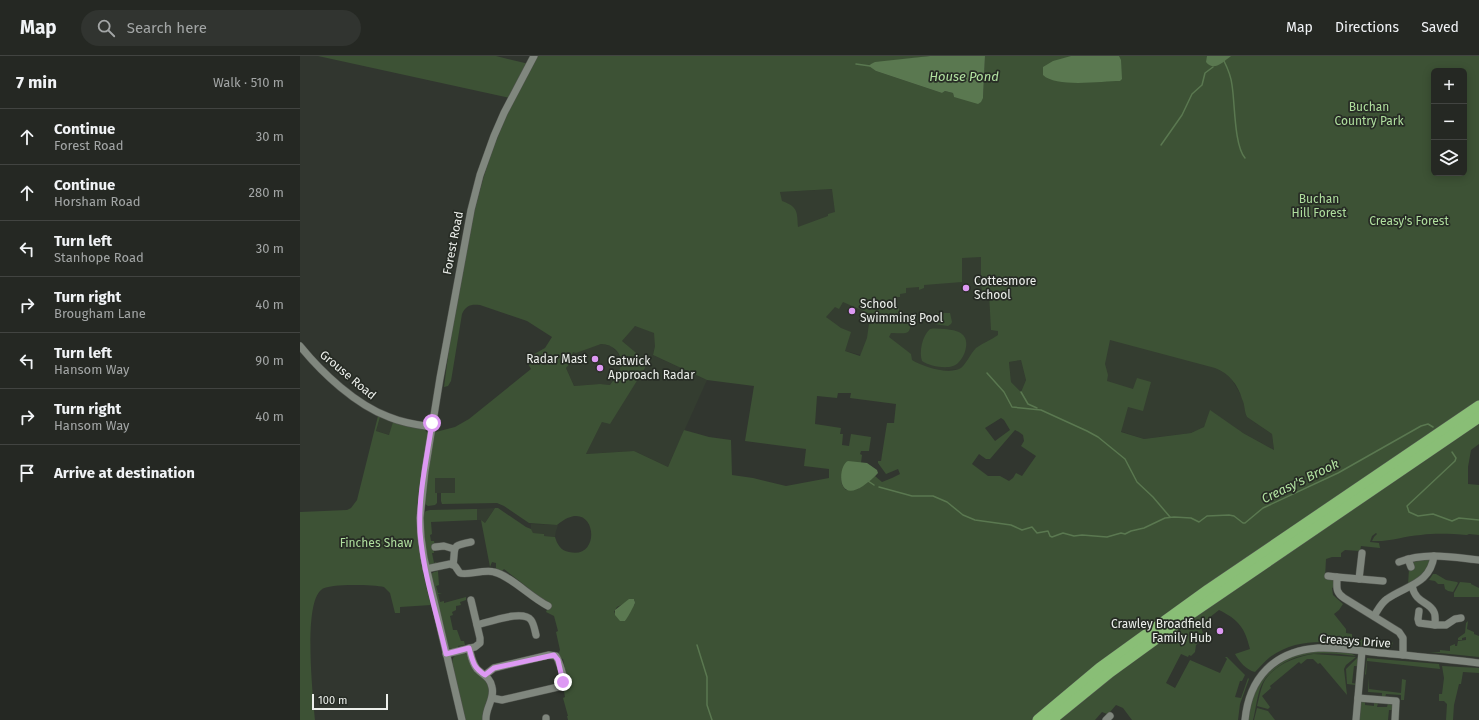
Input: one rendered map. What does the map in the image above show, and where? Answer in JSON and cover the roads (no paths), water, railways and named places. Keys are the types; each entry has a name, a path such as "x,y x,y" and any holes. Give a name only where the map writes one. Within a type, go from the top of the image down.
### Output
{"highway":[{"path":"1038,720 1100,668 1208,590 1479,406"},
{"path":"1051,720 1110,672 1183,619 1479,417"}],"street":[{"name":"Forest Road","path":"462,720 426,569 421,541 420,518 429,444 464,244 475,192 497,128 534,56"},
{"name":"Grouse Road","path":"300,346 323,371 369,407 384,416 432,427"},
{"path":"471,542 459,545 454,549 453,565 460,572 464,574 489,571 501,574 531,597 548,606"},
{"path":"434,547 444,546 454,549"},
{"path":"1360,579 1362,553"},
{"path":"1399,562 1421,556 1479,560"},
{"path":"1374,616 1385,600 1412,586 1425,576 1430,570 1434,556"},
{"path":"1408,559 1410,567"},
{"path":"426,569 453,565"},
{"path":"1328,576 1383,581"},
{"path":"1338,577 1336,590 1338,594 1395,628 1401,634 1404,642 1403,655"},
{"path":"1412,586 1418,598 1434,612 1435,625"},
{"path":"446,654 477,646 480,643 471,600"},
{"path":"1419,611 1419,623 1446,625 1455,619 1461,618"},
{"path":"477,625 514,616 522,616 531,620 536,636"},
{"path":"469,648 474,665 485,675 492,686 492,698 486,710 486,720"},
{"name":"Creasys Drive","path":"1245,720 1247,704 1254,686 1265,670 1278,660 1295,652 1323,648 1479,662"},
{"path":"1356,720 1362,652"},
{"path":"485,675 494,668 549,655 556,656 559,662 563,680 562,684 558,687 502,700 492,698"},
{"path":"1358,698 1396,701 1395,720"}],"water":[{"name":"House Pond","path":"930,56 985,56 983,98 981,102 978,104 954,97 953,93 945,91 942,93 876,71 869,66 875,62"},
{"path":"1071,56 1119,56 1121,60 1122,79 1120,81 1068,83 1049,79 1043,75 1043,67 1053,61"},
{"path":"1207,56 1231,56 1222,63 1212,66 1206,62"},
{"path":"848,461 867,463 877,470 878,473 863,486 854,490 848,490 844,487 841,475 842,469"},
{"path":"629,599 634,599 635,604 625,621 620,621 615,615 615,610"}],"waterway":[{"path":"1224,61 1232,82 1237,134 1241,152 1245,158"},
{"path":"856,64 870,66"},
{"path":"1161,145 1182,115 1192,94 1202,85 1205,73 1213,67"},
{"path":"987,373 1004,392 1012,407 1041,410 1098,437 1125,459 1137,482 1153,497 1170,517"},
{"path":"1021,392 1028,404 1037,408"},
{"name":"Creasy's Brook","path":"879,487 912,496 933,496 947,502 963,515 975,520 1011,525 1022,530 1032,527 1037,533 1048,531 1052,537 1063,533 1074,536 1082,535 1107,537 1121,533 1125,534 1144,528 1165,518 1174,517 1191,518 1199,522 1207,516 1229,515 1234,516 1245,523 1263,508 1338,473 1421,426 1428,424 1433,427"},
{"name":"Creasy's Brook","path":"1452,452 1456,458 1455,461 1407,506 1409,512 1418,516 1433,514 1452,521 1459,518 1479,520"},
{"path":"868,481 874,485"},
{"path":"697,645 707,677 707,705 712,720"}],"place":[{"name":"Cottesmore School","path":"966,288"},
{"name":"School Swimming Pool","path":"852,311"},
{"name":"Radar Mast","path":"595,359"},
{"name":"Gatwick Approach Radar","path":"600,368"},
{"name":"Crawley Broadfield Family Hub","path":"1220,631"}],"park label":[{"name":"Buchan Country Park","path":"1369,114"},
{"name":"Buchan Hill Forest","path":"1319,206"},
{"name":"Creasy's Forest","path":"1409,221"},
{"name":"Finches Shaw","path":"376,543"}]}
